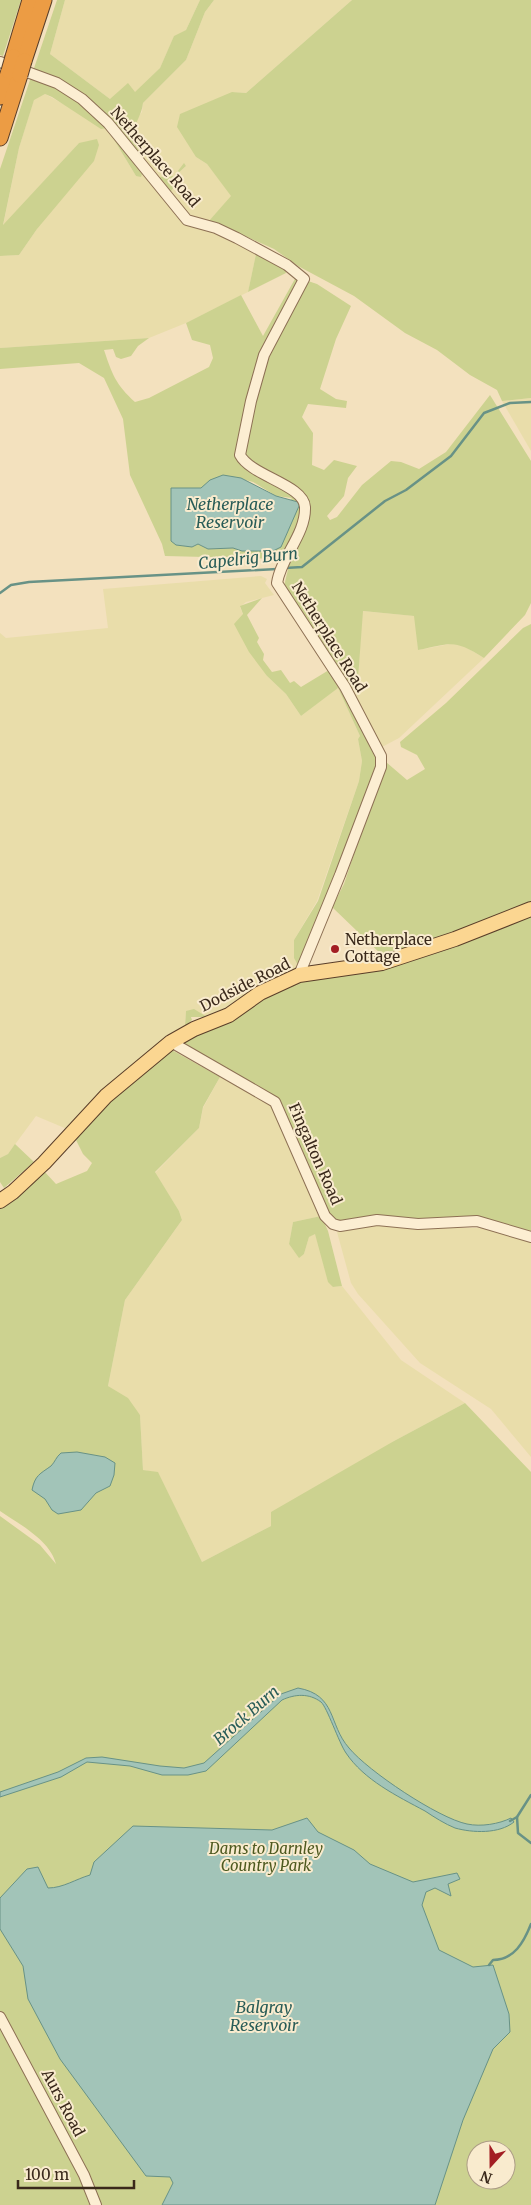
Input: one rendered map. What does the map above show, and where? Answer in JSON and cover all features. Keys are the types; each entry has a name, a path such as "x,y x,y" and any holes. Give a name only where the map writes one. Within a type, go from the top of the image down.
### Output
{"highway":[{"path":"0,138 13,65 30,0"},
{"path":"0,97 44,0"}],"main road":[{"name":"Dodside Road","path":"0,1201 13,1192 44,1162 106,1096 171,1042 194,1028 229,1015 260,994 299,975 382,963 456,940 531,909"}],"street":[{"name":"Netherplace Road","path":"13,65 56,83 82,99 108,123 187,220 216,228 237,238 287,265 304,279 264,355 249,409 240,455 244,463 295,492 303,499 305,506 302,522 279,571 277,583 345,687 381,756 381,767 299,975"},
{"name":"Fingalton Road","path":"171,1042 276,1102 325,1216 332,1224 340,1226 377,1220 418,1224 477,1221 531,1237"},
{"name":"Aurs Road","path":"0,2018 84,2175 96,2205"}],"shaded area":[{"path":"65,0 200,0 186,30 174,37 160,68 135,93 110,99 50,54"},
{"path":"214,0 352,0 246,93 232,92 196,157 207,164 232,196 208,222 191,219 169,194 175,176 186,166 184,164 174,176 157,177 146,163 131,137 134,122 142,112 143,103 186,60 205,12"},
{"path":"45,94 107,128 136,176 143,173 178,218 198,228 221,234 256,254 248,292 186,323 149,338 0,348 0,256 19,255 37,229 79,143 3,226 19,148 34,99"},
{"path":"531,398 531,451 502,401"},
{"path":"261,576 267,579 265,583 274,595 246,602 240,607 267,676 286,694 301,716 337,688 360,736 358,739 362,761 359,781 317,901 294,940 299,967 262,985 223,1014 207,1017 186,1011 185,1026 114,1082 67,1129 36,1116 8,1154 0,1158 0,633 6,638 108,628 103,589"},
{"path":"362,611 415,616 418,650 450,644 462,645 484,658 399,738 382,747 350,691 358,679"},
{"path":"220,1077 272,1104 321,1216 293,1222 289,1244 299,1257 304,1254 309,1237 315,1233 333,1287 342,1286 401,1360 465,1403 394,1441 271,1526 202,1562 158,1473 143,1470 140,1415 108,1386 125,1300 182,1220 179,1211 155,1173 199,1128 203,1108"},
{"path":"382,1225 413,1228 487,1228 531,1243 531,1457 491,1409 420,1363 358,1294 351,1283 337,1232"}],"green space":[{"path":"0,0 21,0 3,56 0,55"},
{"path":"57,0 65,0 50,54 110,99 128,83 135,92 160,68 174,36 186,30 200,0 214,0 205,12 186,60 143,103 131,137 146,163 141,177 136,176 107,128 101,129 45,94 34,100 19,148 3,225 79,143 97,139 99,145 94,161 37,229 19,255 0,256 0,169"},
{"path":"352,0 531,0 531,398 502,401 497,390 470,375 437,350 405,333 354,296 298,266 274,249 227,228 208,222 231,196 207,164 196,157 177,127 180,114 232,92 246,93"},
{"path":"184,163 186,166 175,176 176,184 169,194 157,177 174,176"},
{"path":"256,254 285,269 286,273 248,292"},
{"path":"296,277 317,284 351,306 336,339 320,389 336,399 347,401 346,408 308,404 302,417 313,433 312,465 324,470 334,460 357,466 348,478 344,496 327,516 330,520 337,517 362,485 391,461 401,462 419,469 446,452 490,395 531,461 531,603 525,615 484,658 466,648 453,644 418,650 414,616 363,611 358,679 350,691 284,586 290,561 281,559 165,556 162,544 130,475 123,419 104,378 79,363 0,369 0,348 149,338 138,346 131,356 121,359 116,357 113,349 104,350 115,379 135,402 149,398 209,367 213,358 210,345 192,340 186,323 241,295 263,336","holes":["234,477 253,482 276,496 292,498 242,551 233,548 208,549 198,544 192,547 176,545 171,488 201,488"]},
{"path":"262,598 247,615 259,638 257,642 264,654 263,660 272,672 281,670 290,683 294,681 301,687 329,670 377,761 336,878 299,967 294,958 294,940 318,901 359,781 362,761 358,739 360,736 338,688 301,716 286,694 267,676 249,652 234,624 243,614 240,606"},
{"path":"531,624 531,902 490,921 384,957 332,907 344,884 383,767 386,762 407,780 425,769 417,755 401,747 400,742 446,703 523,628"},
{"path":"531,915 531,1231 482,1218 340,1223 328,1215 280,1101 183,1045 183,1040 287,983 388,965"},
{"path":"194,1009 207,1017 191,1017 192,1020 185,1026 186,1011"},
{"name":"Dams to Darnley Country Park","path":"170,1049 220,1077 203,1107 199,1128 155,1172 179,1211 182,1220 125,1300 108,1386 128,1398 140,1415 143,1470 158,1472 202,1562 271,1526 271,1512 394,1441 465,1403 531,1472 531,2205 0,2205 0,1516 40,1545 56,1564 53,1555 41,1540 0,1511 0,1207 43,1170 56,1184 87,1171 92,1163 83,1154 75,1138 102,1107"},
{"path":"15,1144 34,1162 4,1188 0,1182 0,1158 8,1154"},
{"path":"321,1216 328,1231 342,1286 333,1287 328,1282 315,1234 309,1237 304,1254 299,1258 289,1244 293,1222"}],"water":[{"name":"Netherplace Reservoir","path":"223,475 241,478 276,496 298,502 299,506 281,547 273,551 242,551 233,548 208,549 198,544 192,547 176,545 171,541 171,488 201,488 210,480"},
{"path":"77,1452 105,1457 115,1463 114,1475 110,1486 96,1493 81,1510 58,1514 52,1510 45,1499 32,1490 33,1485 38,1475 51,1466 61,1453"},
{"path":"298,1688 319,1697 326,1704 342,1739 349,1748 371,1769 404,1792 439,1813 467,1824 490,1824 511,1818 514,1822 501,1829 486,1831 470,1831 455,1828 392,1793 353,1763 343,1748 324,1705 312,1697 302,1695 282,1700 206,1771 188,1775 162,1775 130,1766 87,1762 61,1777 0,1797 0,1792 58,1772 86,1758 102,1757 184,1768 204,1763 281,1694"},
{"name":"Balgray Reservoir","path":"307,1818 318,1832 354,1850 370,1864 413,1882 457,1873 460,1879 448,1884 451,1896 435,1888 426,1892 422,1905 439,1950 473,1967 493,1965 509,2014 510,2032 493,2049 463,2120 435,2205 162,2205 173,2183 170,2177 146,2176 60,2059 28,1999 23,1966 0,1929 0,1898 27,1869 38,1867 48,1888 64,1885 90,1875 94,1862 133,1826 272,1830"}],"waterway":[{"name":"Capelrig Burn","path":"285,568 302,567 385,501 406,490 451,456 484,413 510,403 531,402"},
{"name":"Capelrig Burn","path":"0,593 11,585 29,582 277,569"},
{"path":"517,1817 531,1795"},
{"name":"Brock Burn","path":"510,1821 517,1817 518,1833 531,1843"},
{"name":"Brock Burn","path":"489,1965 493,1960 507,1957 517,1949 531,1924"}],"place":[{"name":"Netherplace Cottage","path":"335,949"}]}
